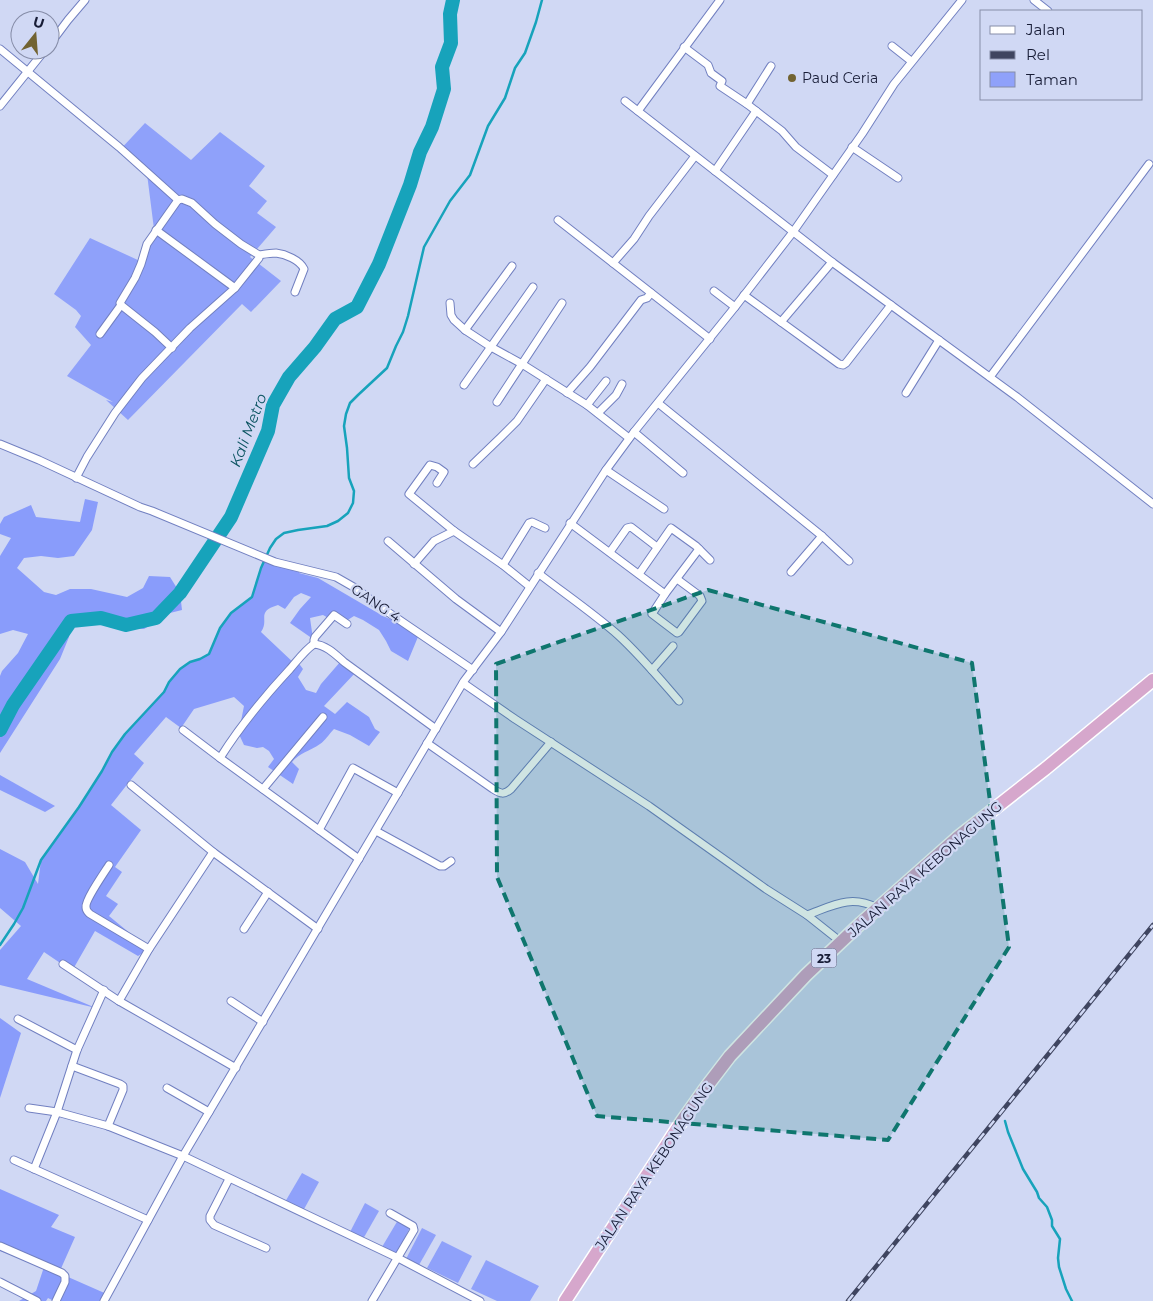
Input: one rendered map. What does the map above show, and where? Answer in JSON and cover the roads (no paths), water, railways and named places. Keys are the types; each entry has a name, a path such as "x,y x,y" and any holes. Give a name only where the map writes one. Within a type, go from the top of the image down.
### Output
{"highway":[{"name":"JALAN RAYA KEBONAGUNG","path":"565,1301 682,1121 707,1086 730,1056 806,974 877,908 957,838 1151,684"}],"street":[{"path":"60,31 85,0"},
{"path":"638,111 720,0"},
{"path":"104,1301 183,1156 464,682 501,632 529,586 606,470 793,232 862,134 894,84 962,0"},
{"path":"1034,0 1047,10"},
{"path":"892,46 911,61"},
{"path":"684,48 708,65 711,73 722,80 720,86 782,131 796,147 833,175"},
{"path":"0,49 178,200 187,200 192,203 215,224 259,255 278,253 288,256 301,264 304,269 296,292"},
{"path":"0,106 37,60"},
{"path":"747,104 771,66"},
{"path":"625,101 832,262 990,377 1153,504"},
{"path":"715,171 756,111"},
{"path":"852,146 898,178"},
{"path":"613,263 634,239 648,216 695,156"},
{"path":"990,377 1149,164"},
{"path":"100,334 121,305 121,300 135,278 141,264 147,244 178,200"},
{"path":"558,220 710,339"},
{"path":"156,230 235,288"},
{"path":"76,478 115,413 142,378 190,328 235,288 259,258 259,255"},
{"path":"781,322 832,262"},
{"path":"465,330 512,266"},
{"path":"464,385 533,287"},
{"path":"714,291 735,307"},
{"path":"567,393 590,367 641,300 647,298 651,293"},
{"path":"744,295 843,365 891,305"},
{"path":"497,402 562,302"},
{"path":"450,303 451,315 465,330 587,405 632,435 683,474"},
{"path":"121,305 172,348"},
{"path":"906,393 939,340"},
{"path":"473,464 501,438 546,379"},
{"path":"587,405 606,382"},
{"path":"598,413 616,395 622,384"},
{"path":"658,403 822,536 849,561"},
{"name":"GANG 4","path":"0,444 140,507 152,510 275,562 336,578 356,589 472,671"},
{"path":"437,483 444,472 430,465 409,494 454,531 503,565 529,586"},
{"path":"606,470 664,509"},
{"path":"503,565 529,523 532,522 544,528"},
{"path":"570,523 665,594"},
{"path":"610,552 629,526 657,547"},
{"path":"639,574 671,528 710,560"},
{"path":"414,564 434,541 454,531"},
{"path":"791,572 822,536"},
{"path":"388,541 456,599 501,632"},
{"path":"677,579 702,599 678,633 675,633 652,614 665,594 699,550"},
{"path":"538,573 599,619 618,636 679,700"},
{"path":"220,758 252,713 314,644 315,637 331,616 334,615 347,624"},
{"path":"314,644 324,646 330,650 436,729"},
{"path":"652,670 673,646"},
{"path":"464,682 650,807 766,890 807,915 840,942"},
{"path":"263,790 323,717"},
{"path":"183,730 240,774 359,859"},
{"path":"427,743 501,794 511,789 551,742"},
{"path":"319,830 353,768 398,793"},
{"path":"131,785 213,852 318,929"},
{"path":"376,831 440,866 444,866 452,861"},
{"path":"119,1001 149,949 213,852"},
{"path":"109,865 86,904 87,911 149,949"},
{"path":"244,929 268,892"},
{"path":"807,915 837,904 852,901 868,903 877,908"},
{"path":"63,964 119,1001 236,1068"},
{"path":"34,1169 58,1112 77,1050 104,990"},
{"path":"231,1001 262,1022"},
{"path":"18,1019 77,1050"},
{"path":"72,1066 122,1086 123,1090 108,1126"},
{"path":"167,1088 209,1112"},
{"path":"28,1108 58,1112 108,1126 183,1156 398,1258 480,1301"},
{"path":"14,1160 148,1220"},
{"path":"229,1178 210,1216 210,1220 214,1225 266,1248"},
{"path":"372,1301 414,1230 412,1226 390,1213"},
{"path":"0,1246 62,1274 65,1282 56,1301"},
{"path":"0,1282 37,1301"}],"waterway":[{"name":"Kali Metro","path":"0,730 13,705 71,621 101,618 126,625 156,618 180,593 231,517 268,431 273,405 289,377 315,347 335,319 357,307 379,264 410,185 420,152 432,127 444,89 442,67 451,43 450,14 453,0"},
{"path":"0,945 23,908 41,860 79,807 112,752 125,734 164,692 169,682 180,669 190,662 209,654 220,628 231,613 252,597 261,568 276,539 284,533 327,526 338,521 348,513 353,503 354,491 349,478 344,426 350,403 387,368 408,316 424,247 450,201 470,175 488,126 505,98 515,68 525,53 542,0"},
{"path":"1005,1121 1023,1169 1039,1198 1047,1207 1052,1220 1052,1226 1060,1239 1059,1267 1072,1301"}],"railway":[{"path":"848,1301 1153,925"}],"place":[{"name":"Paud Ceria","path":"792,78"}]}
